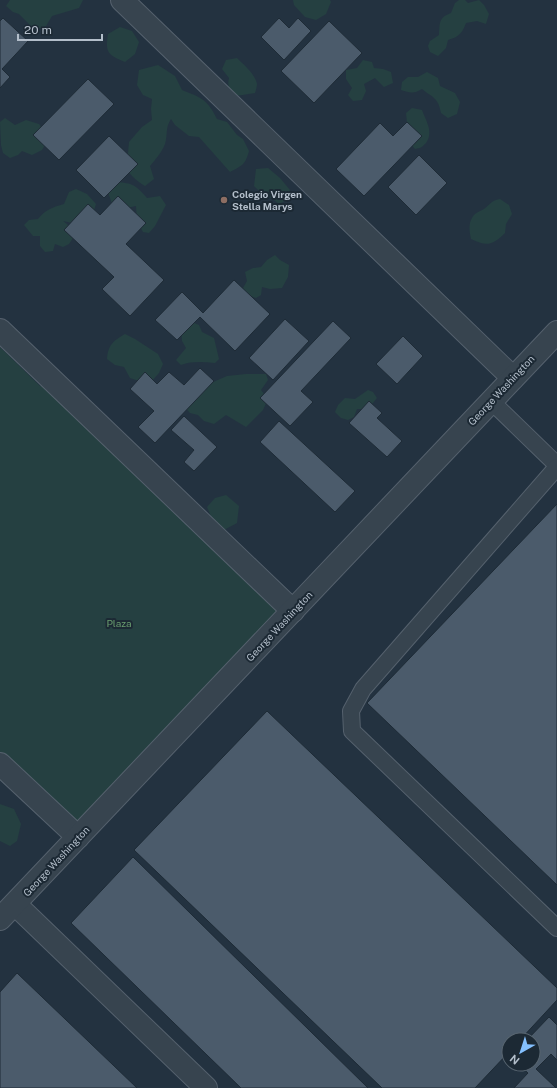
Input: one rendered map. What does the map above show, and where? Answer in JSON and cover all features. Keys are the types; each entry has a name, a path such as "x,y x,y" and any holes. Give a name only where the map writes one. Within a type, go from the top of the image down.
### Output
{"street":[{"path":"122,0 513,378"},
{"path":"0,330 293,611"},
{"name":"George Washington","path":"7,912 557,332"},
{"path":"0,764 78,837"},
{"path":"7,912 206,1088"}],"lane":[{"path":"491,401 557,466 363,688 351,711 352,731 557,928"}],"green space":[{"path":"10,0 83,0 79,8 52,16 46,26 35,30 19,14 13,12 6,6"},
{"path":"293,0 330,0 331,2 326,14 316,20 305,17 294,5"},
{"path":"459,0 465,0 468,3 479,0 489,14 486,24 477,21 466,23 463,30 459,34 448,40 446,48 438,56 430,52 428,46 430,41 439,35 440,21 451,13 455,3"},
{"path":"120,27 132,31 139,42 135,54 125,62 111,55 107,45 108,34"},
{"path":"237,58 249,70 256,80 257,84 255,93 236,96 229,88 229,78 222,69 226,60"},
{"path":"363,60 372,62 374,68 391,72 393,83 384,87 375,78 364,84 366,91 362,100 353,101 348,95 352,88 346,79 346,70 357,68"},
{"path":"158,65 175,76 182,90 207,103 217,119 227,122 237,135 243,139 249,151 243,164 230,172 199,137 189,136 175,125 171,119 168,125 164,147 150,166 154,179 145,186 135,179 123,163 128,153 129,142 142,127 152,120 152,99 143,95 137,85 139,70"},
{"path":"427,72 438,78 440,86 455,93 460,102 457,114 448,118 441,113 437,101 422,89 417,92 407,92 401,90 402,82 408,77 418,77"},
{"path":"412,108 422,110 429,131 426,143 415,149 409,142 406,113"},
{"path":"5,118 15,125 26,120 39,124 49,138 42,150 32,155 22,151 18,155 10,158 3,153 1,145 0,122"},
{"path":"268,168 280,178 290,190 287,200 279,204 254,186 256,169"},
{"path":"113,182 132,185 139,189 147,198 160,196 166,205 155,226 149,233 143,232 137,221 136,206 122,209 113,207 107,189"},
{"path":"76,189 87,194 96,204 92,217 77,224 63,221 73,229 75,235 69,244 63,247 55,244 53,251 45,252 40,246 40,236 33,236 24,225 29,220 38,219 43,213 56,206 64,204 69,192"},
{"path":"500,199 509,205 512,214 506,224 505,233 490,244 481,243 471,239 470,226 473,217 476,213 484,209 492,202"},
{"path":"275,255 289,265 288,277 282,288 270,289 262,287 261,295 256,298 244,294 243,288 247,281 245,272 253,268 261,267 267,260"},
{"path":"187,320 199,325 202,332 214,338 219,359 215,363 193,362 181,365 176,360 186,348 182,341 181,327"},
{"path":"125,334 158,354 163,364 159,373 151,382 139,381 130,378 124,367 115,365 107,359 112,344"},
{"name":"Plaza","path":"0,347 40,386 48,387 130,463 130,471 286,619 78,837 0,774"},
{"path":"266,374 268,380 261,390 268,399 263,410 246,427 226,415 214,424 204,421 198,415 190,413 183,405 204,386 227,376"},
{"path":"368,390 373,392 377,398 368,409 357,409 354,417 348,420 341,418 335,412 338,405 345,398 355,399"},
{"path":"226,495 239,506 237,523 224,530 212,519 207,507 215,498"},
{"path":"0,804 14,809 21,824 17,841 10,846 0,841"}],"building":[{"path":"3,18 28,41 2,69 10,77 0,88 0,21"},
{"path":"279,18 289,28 298,18 311,31 284,60 261,37"},
{"path":"329,21 362,53 314,103 281,71"},
{"path":"88,79 114,104 59,160 33,135"},
{"path":"407,122 422,136 364,196 336,169 380,123 393,136"},
{"path":"109,136 138,164 104,198 76,170"},
{"path":"419,155 447,183 416,215 388,187"},
{"path":"118,196 146,223 126,244 164,280 130,316 102,289 114,277 64,230 88,204 100,215"},
{"path":"234,280 270,314 235,351 200,317 177,340 155,320 182,292 203,313"},
{"path":"285,319 309,341 273,380 249,358"},
{"path":"333,321 351,338 301,391 313,402 290,426 260,398"},
{"path":"403,336 423,356 397,384 376,364"},
{"path":"200,368 214,381 155,443 138,427 154,411 130,389 145,372 157,384 169,372 184,385"},
{"path":"369,401 382,413 377,418 402,441 387,457 349,423"},
{"path":"184,416 217,447 194,471 184,462 194,450 171,430"},
{"path":"279,421 355,491 335,512 260,442"},
{"path":"557,504 557,885 367,703"},
{"path":"267,711 557,988 557,1000 527,1032 501,1032 501,1060 475,1088 382,1088 134,850"},
{"path":"133,857 368,1088 241,1088 71,923"},
{"path":"17,973 137,1088 0,1088 0,992"},
{"path":"549,1017 557,1025 557,1060 551,1054 541,1064 541,1032 535,1032"},
{"path":"527,1072 539,1072 556,1088 514,1088 528,1073"}],"place":[{"name":"Colegio Virgen Stella Marys","path":"224,200"}]}
